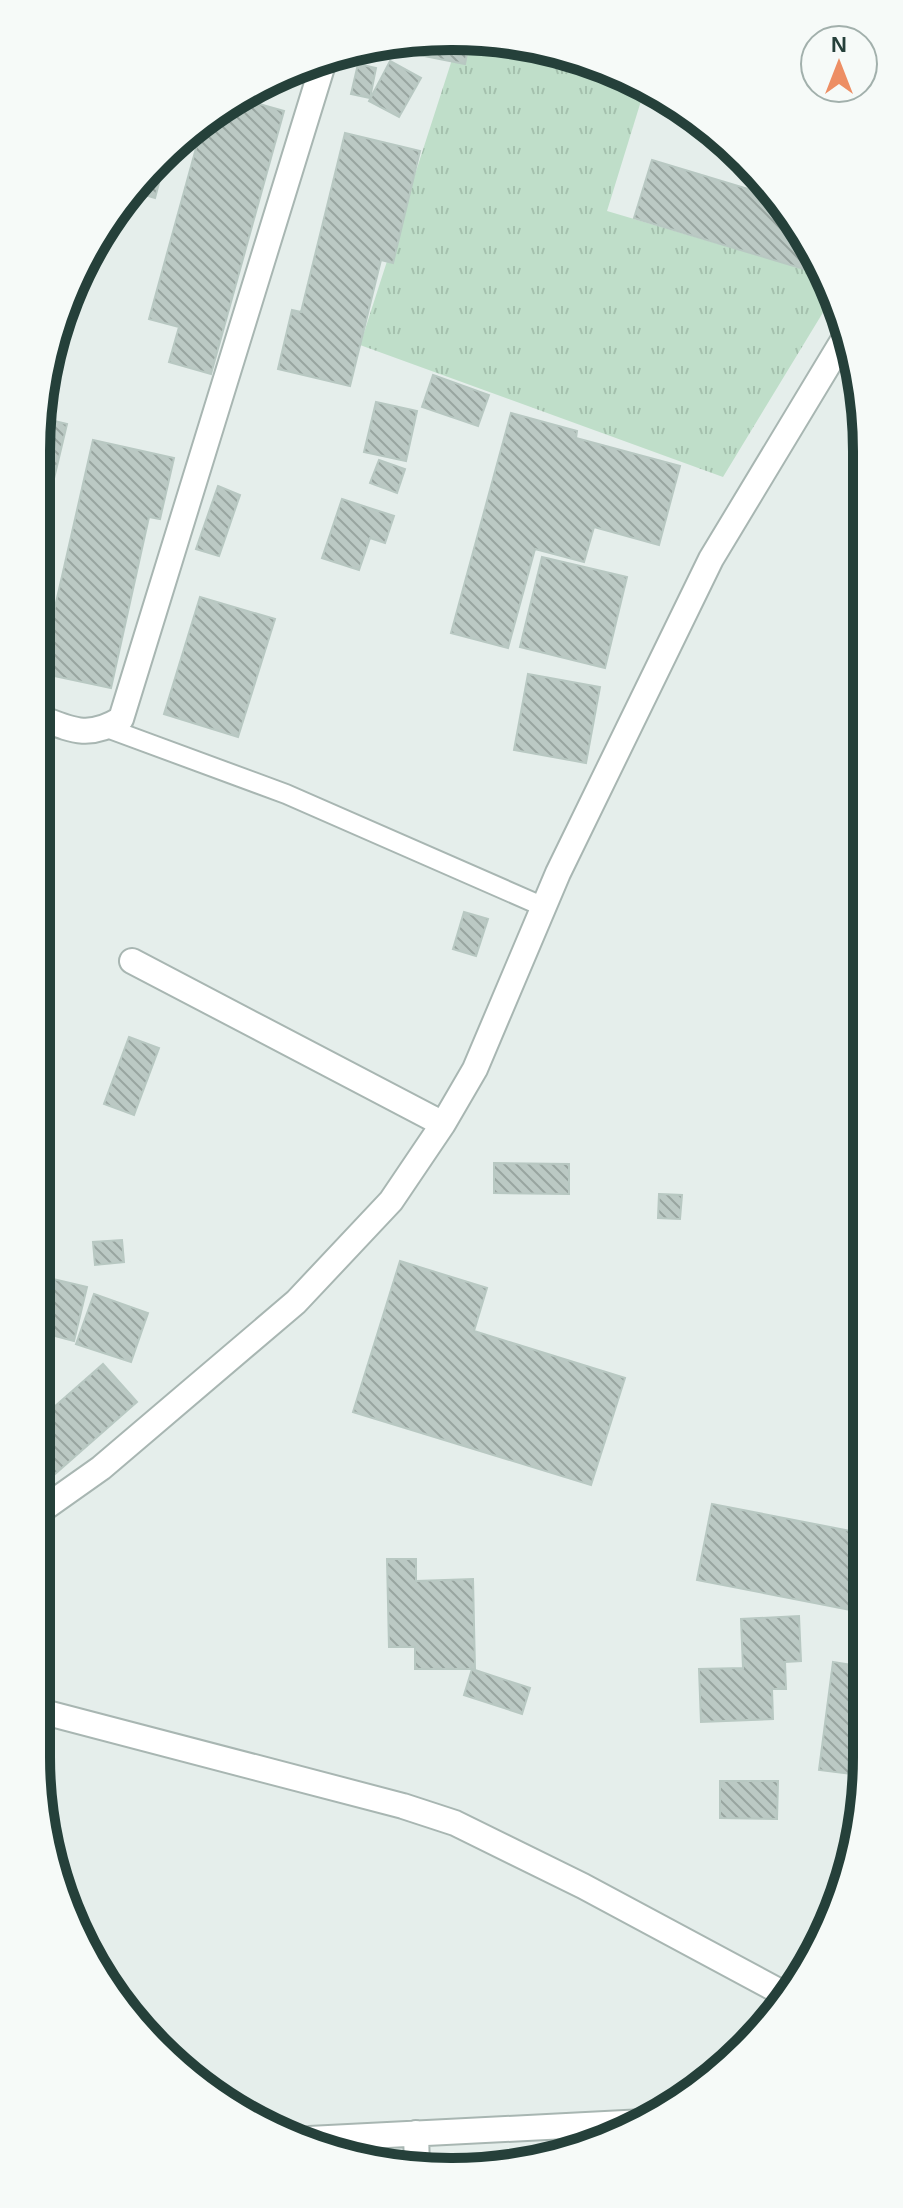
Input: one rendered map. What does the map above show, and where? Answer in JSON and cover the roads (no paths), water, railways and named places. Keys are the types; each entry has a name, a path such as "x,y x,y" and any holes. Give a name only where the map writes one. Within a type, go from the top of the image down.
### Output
{"street":[{"path":"50,721 73,730 90,732 107,728 121,719 321,72"},
{"path":"50,1504 101,1468 296,1302 391,1201 443,1124 475,1069 558,873 711,559 839,347"},
{"path":"132,961 443,1124"},
{"path":"50,1714 403,1806 455,1823 583,1886 778,1990"},
{"path":"326,2138 613,2123"},
{"path":"416,2133 417,2156"}],"lane":[{"path":"107,728 286,794 544,907"}]}
